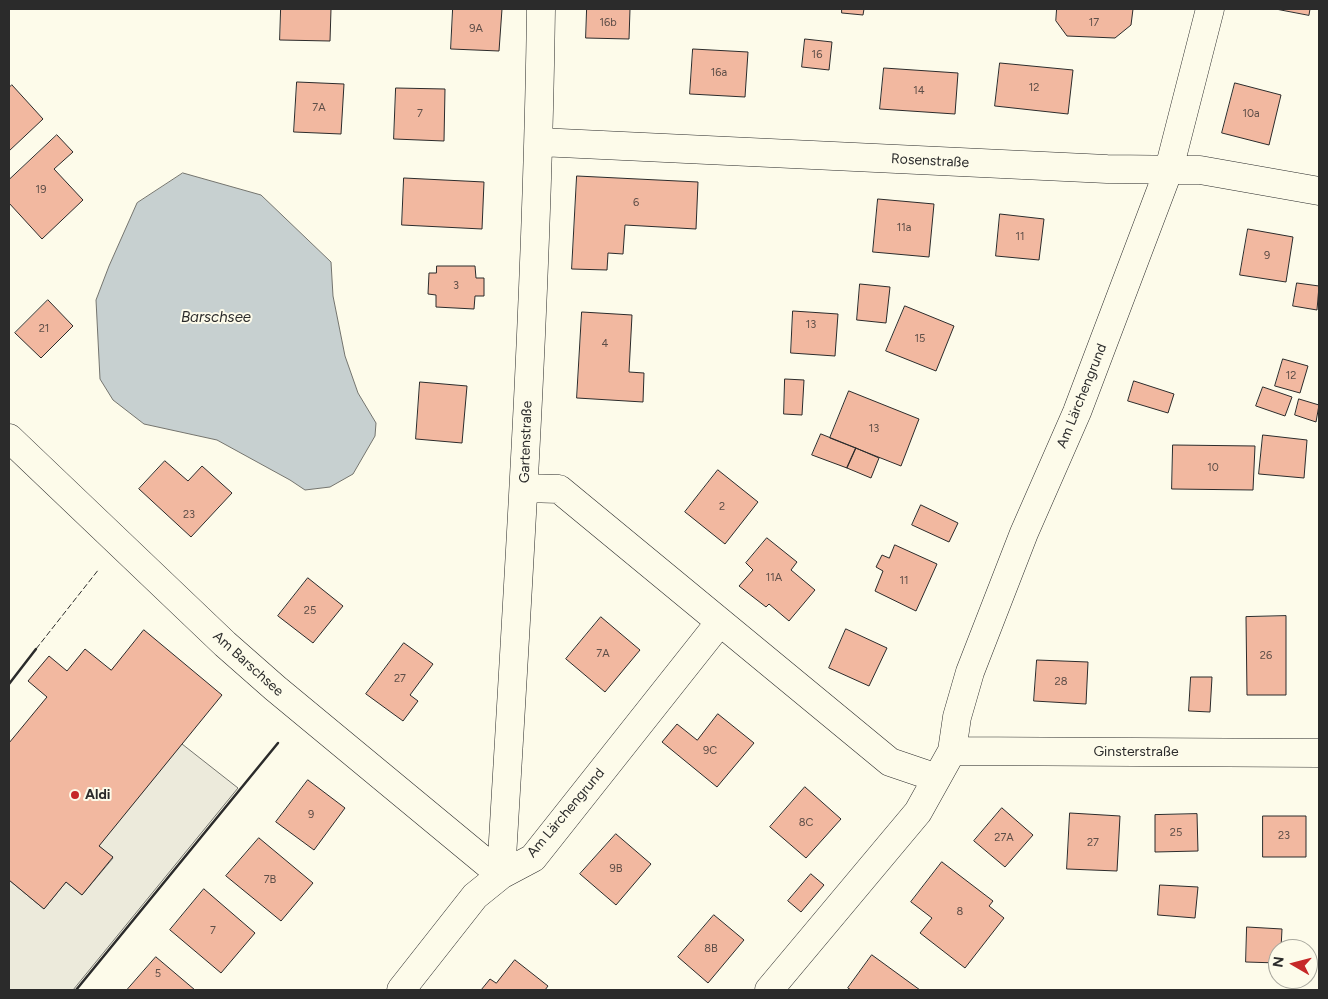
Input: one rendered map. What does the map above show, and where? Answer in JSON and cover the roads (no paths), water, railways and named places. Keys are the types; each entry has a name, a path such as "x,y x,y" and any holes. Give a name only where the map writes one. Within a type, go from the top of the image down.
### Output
{"street":[{"name":"Gartenstraße","path":"501,875 524,488 539,142 541,9"},
{"name":"Am Lärchengrund","path":"769,990 918,812 952,751 957,718 970,672 1024,533 1077,412 1169,169 1210,9"},
{"name":"Rosenstraße","path":"539,142 1107,169 1200,170 1319,191"},
{"name":"Am Barschsee","path":"9,438 246,663 501,875"},
{"path":"524,488 559,490 890,762 937,778"},
{"name":"Am Lärchengrund","path":"401,990 475,896 501,875 532,858 720,622"},
{"name":"Ginsterstraße","path":"952,751 1319,753"}],"water":[{"name":"Barschsee","path":"183,173 261,195 331,262 333,296 345,356 358,393 376,423 375,436 353,474 330,487 305,490 217,440 144,424 113,400 100,379 96,300 109,266 137,203"}],"place":[{"name":"Aldi","path":"75,795"}]}
